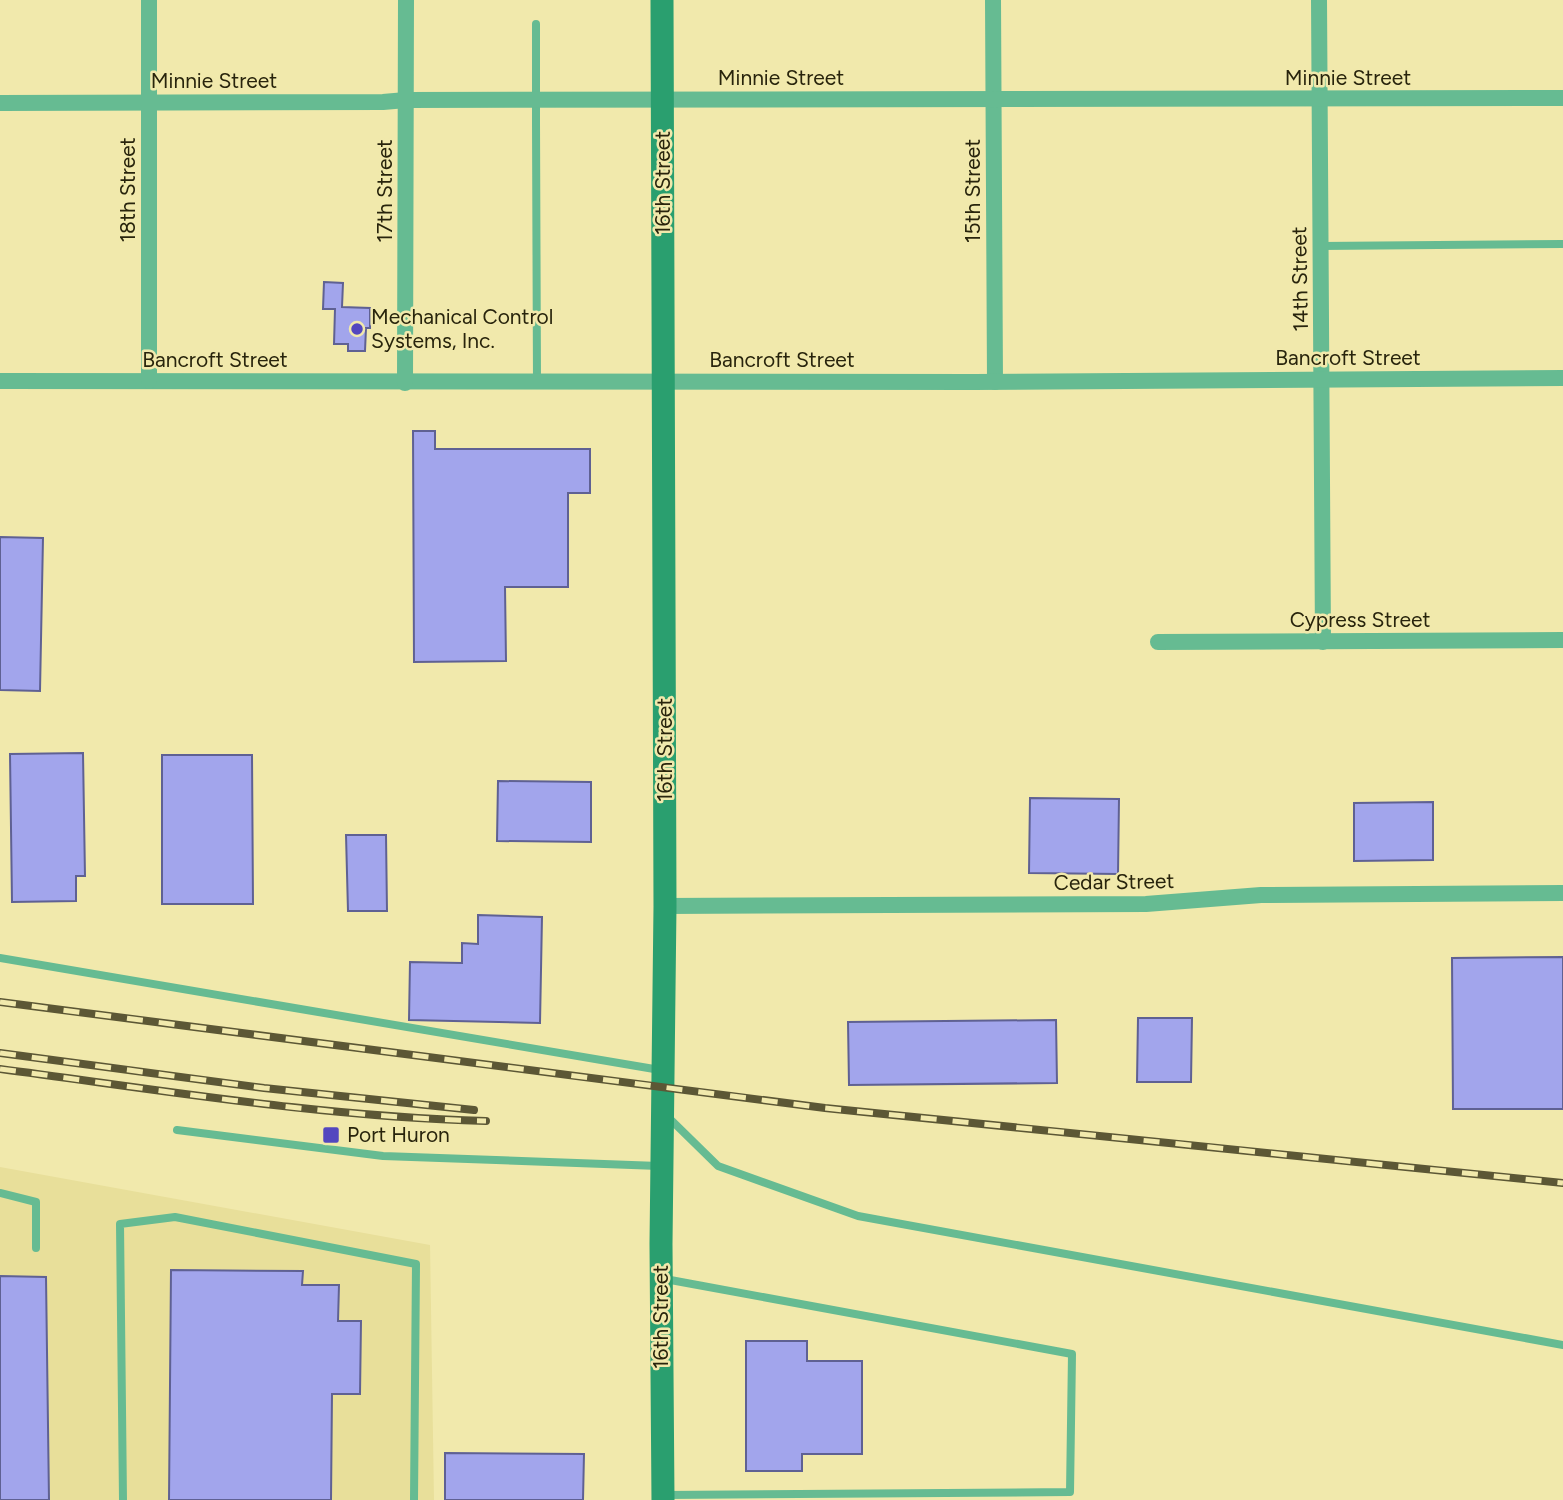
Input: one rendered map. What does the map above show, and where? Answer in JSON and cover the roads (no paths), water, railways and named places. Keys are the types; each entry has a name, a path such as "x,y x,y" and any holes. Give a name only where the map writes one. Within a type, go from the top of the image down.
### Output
{"street":[{"name":"18th Street","path":"149,0 149,381"},
{"name":"17th Street","path":"405,383 406,0"},
{"name":"16th Street","path":"663,0 663,1497"},
{"name":"15th Street","path":"993,0 995,382"},
{"name":"14th Street","path":"1319,0 1322,642"},
{"name":"Minnie Street","path":"0,103 1563,98"},
{"name":"Bancroft Street","path":"0,381 995,382 1563,378"},
{"name":"Cypress Street","path":"1158,642 1563,640"},
{"name":"Cedar Street","path":"665,906 1146,904 1261,895 1563,893"}],"lane":[{"path":"536,24 537,382"},
{"path":"1320,246 1563,244"},
{"path":"0,958 664,1071"},
{"path":"664,1112 718,1166 858,1216 1563,1345"},
{"path":"177,1130 383,1156 663,1166"},
{"path":"0,1193 36,1202 36,1248"},
{"path":"123,1500 120,1224 175,1217 416,1264 414,1500"},
{"path":"661,1278 1072,1354 1070,1492 663,1497"}],"railway":[{"path":"0,1002 825,1108 1563,1183"},
{"path":"0,1053 264,1088 474,1110"},
{"path":"0,1069 303,1108 486,1121"}],"place":[{"name":"Mechanical Control Systems, Inc.","path":"357,329"},
{"name":"Port Huron","path":"331,1135"}]}
